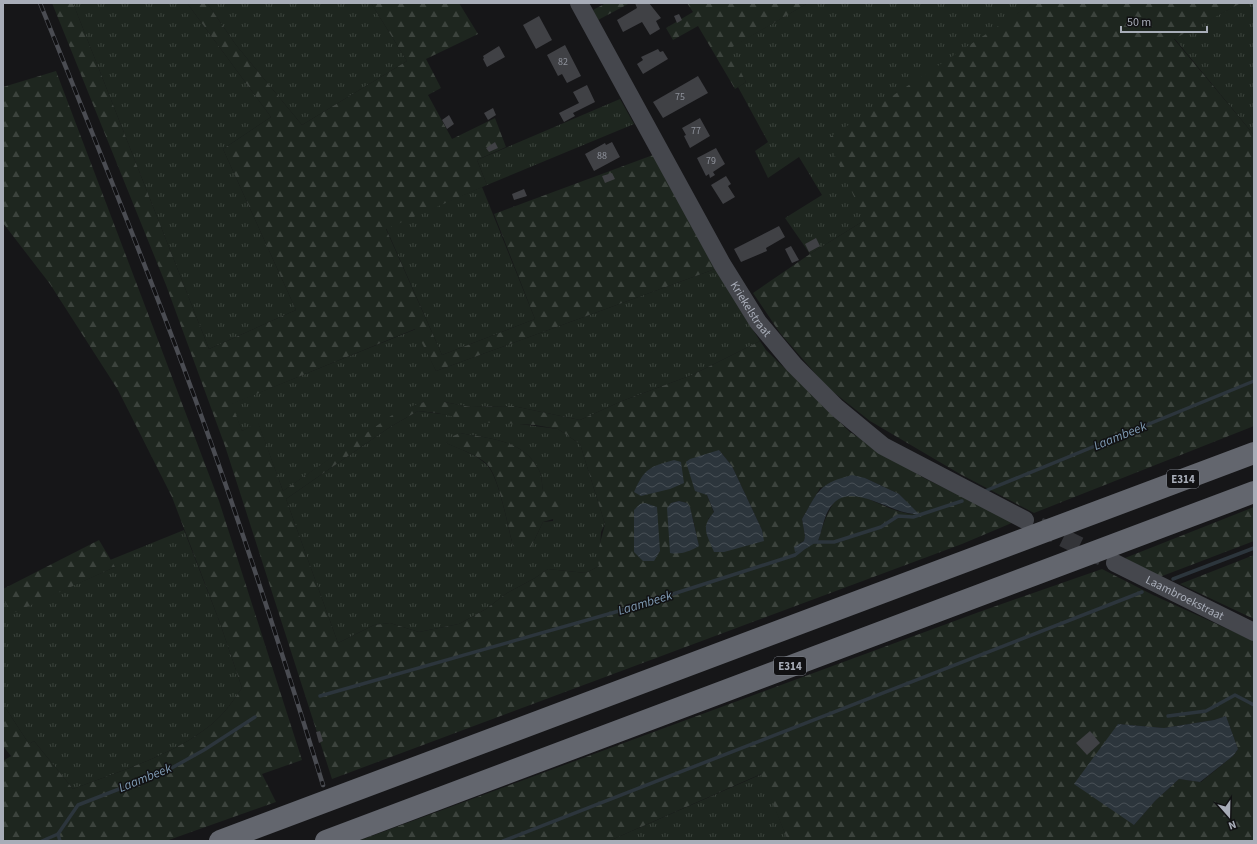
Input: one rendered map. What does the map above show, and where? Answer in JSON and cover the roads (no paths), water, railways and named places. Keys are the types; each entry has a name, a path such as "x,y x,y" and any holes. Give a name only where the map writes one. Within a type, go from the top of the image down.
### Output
{"highway":[{"name":"E314","path":"220,841 1254,453"},
{"name":"E314","path":"326,841 1254,492"}],"street":[{"name":"Kriekelstraat","path":"579,3 722,264 758,322 794,365 837,408 883,446 1026,520"},
{"name":"Laambroekstraat","path":"1116,563 1254,632"}],"water":[{"path":"719,450 732,466 762,530 764,541 724,552 714,552 707,536 706,527 707,522 714,512 707,495 695,491 686,462 690,459"},
{"path":"674,460 681,462 684,483 670,489 641,496 634,492 645,473 653,467"},
{"path":"852,475 865,478 899,494 919,514 907,513 856,496 844,497 834,503 826,515 818,541 807,548 795,552 794,547 804,541 805,536 802,519 816,495 826,485"},
{"path":"679,501 687,503 690,507 699,546 685,552 670,553 667,508 671,503"},
{"path":"645,503 657,507 660,551 654,561 643,561 634,552 634,510 640,504"},
{"path":"1226,716 1238,749 1233,756 1200,782 1179,779 1155,801 1134,825 1074,784 1118,724 1164,728 1214,720"}],"waterway":[{"name":"Laambeek","path":"985,491 1254,381"},
{"name":"Laambeek","path":"814,542 834,542 881,527 898,516 913,517 962,501"},
{"name":"Laambeek","path":"320,696 626,609 795,555 805,547"},
{"path":"1173,579 1254,548"},
{"path":"503,841 1142,592"},
{"path":"1168,716 1206,711 1235,695 1254,705"},
{"name":"Laambeek","path":"42,841 58,834 78,805 168,770 204,750 255,717"},
{"name":"Laambeek","path":"58,834 60,841"}],"tunnel":[{"path":"1039,526 1102,557"}],"railway":[{"path":"40,3 143,260 201,415 264,599 323,785"}]}
